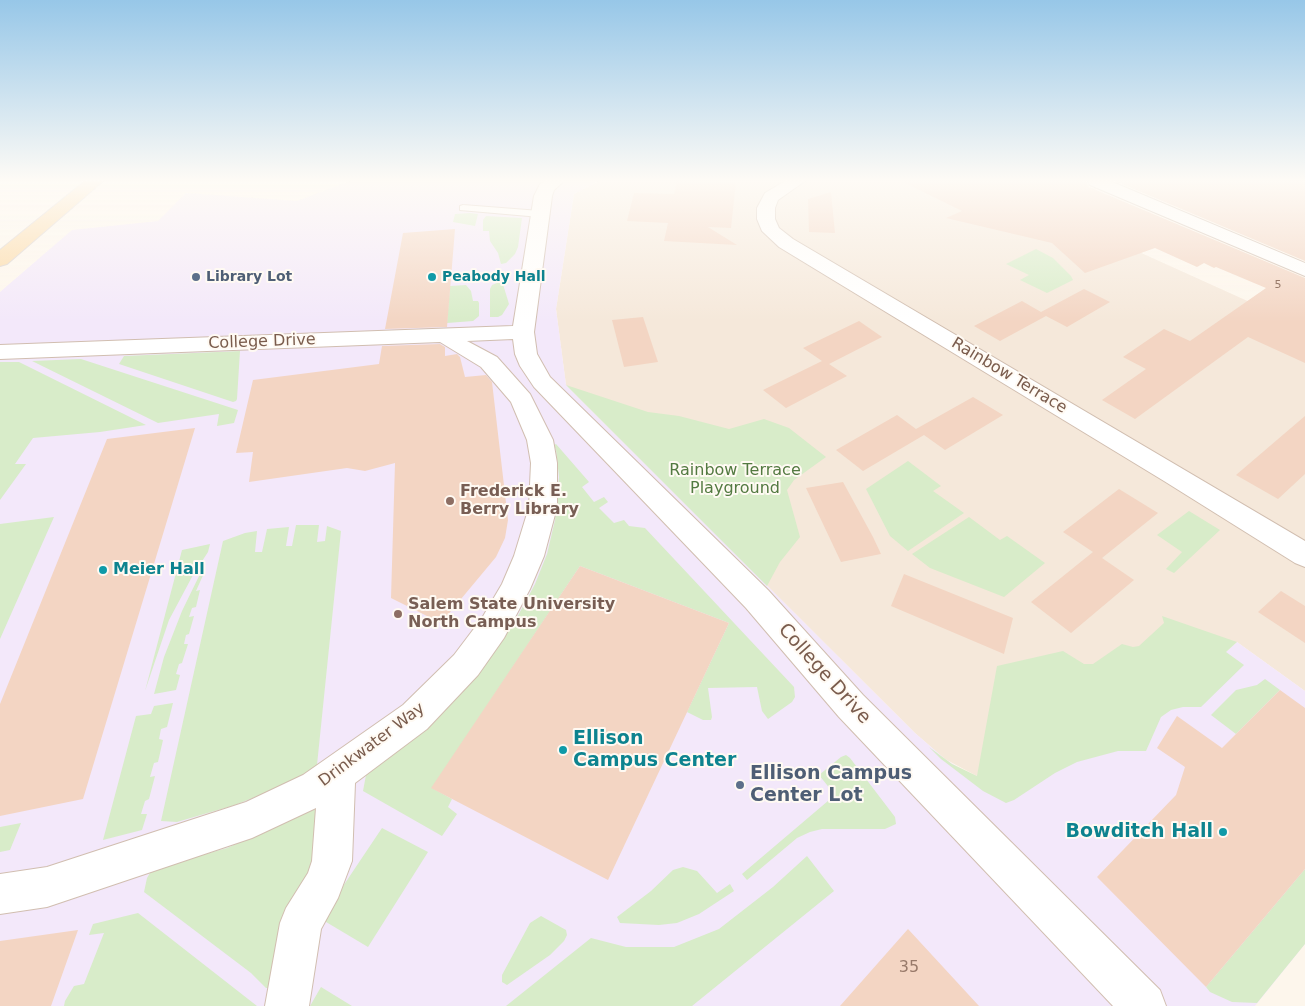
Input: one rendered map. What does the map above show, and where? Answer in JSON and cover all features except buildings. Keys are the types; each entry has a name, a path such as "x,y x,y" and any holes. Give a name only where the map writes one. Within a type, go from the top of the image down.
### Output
{"main road":[{"path":"1,257 37,228"}],"street":[{"name":"College Drive","path":"538,228 523,332 526,354 531,366 542,382 757,599 851,706 1082,945 1144,1006"},
{"name":"Rainbow Terrace","path":"770,228 786,243 1174,474 1305,555"},
{"path":"1206,228 1305,270"},
{"name":"College Drive","path":"0,352 523,332"},
{"name":"Drinkwater Way","path":"0,894 46,887 252,819 316,788 415,717 466,665 493,628 516,589 538,529 543,507 544,470 540,440 533,420 522,399 489,362 450,340"},
{"path":"287,1006 301,923 324,884 332,861 337,773"}],"shaded area":[{"name":"Salem State University North Campus","path":"92,228 569,228 556,309 566,385 915,733 945,759 966,772 977,776 1177,695 1237,642 1305,691 1305,944 1255,1006 0,1006 0,292 72,230"},
{"path":"569,228 1086,228 1305,327 1305,691 1237,642 977,776 945,759 915,733 566,385 556,309"}],"green space":[{"path":"483,228 521,228 518,247 515,254 506,263 501,264 498,253 490,241 489,231 483,231"},
{"path":"1036,249 1053,258 1073,280 1047,293 1020,280 1029,275 1006,264"},
{"path":"502,281 509,304 502,315 490,317 490,289 492,285"},
{"path":"466,285 471,291 473,301 478,301 479,303 479,316 473,321 447,323 450,286"},
{"path":"240,351 237,399 233,402 119,364 124,356"},
{"path":"81,359 238,410 234,423 217,426 219,414 158,423 32,361"},
{"path":"0,362 19,362 146,425 100,432 33,438 15,464 26,464 0,500"},
{"name":"Rainbow Terrace Playground","path":"566,385 648,412 679,416 729,429 764,419 789,428 826,457 794,480 787,490 800,537 780,562 767,586"},
{"path":"556,444 589,482 582,487 594,502 604,497 608,502 599,508 614,523 624,520 629,526 645,528 794,687 795,697 792,702 768,719 762,711 757,687 708,688 711,720 703,720 687,712 729,623 580,566 432,788 452,799 448,807 457,814 442,836 363,791 366,775 423,731 493,654 514,623 535,584 547,554 555,520 559,477 554,445"},
{"path":"908,461 941,486 933,491 964,513 908,551 890,536 866,489"},
{"path":"1189,511 1220,530 1174,573 1166,569 1182,552 1157,535"},
{"path":"54,517 0,639 0,524"},
{"path":"969,517 1000,540 1007,536 1045,563 1004,597 930,568 912,554"},
{"path":"296,525 319,525 317,542 325,541 327,526 341,531 317,765 299,777 235,805 177,822 161,821 223,541 257,531 255,552 262,552 267,529 289,527 286,546 292,546"},
{"path":"210,544 208,552 193,575 169,620 145,691 182,550"},
{"path":"201,572 204,573 196,591 200,590 196,607 192,608 189,617 194,616 184,644 188,644 176,674 180,675 176,690 154,694 164,657 182,611"},
{"path":"1162,616 1237,642 1226,652 1244,665 1201,707 1183,707 1171,710 1161,717 1146,751 1118,751 1077,762 1006,803 983,791 941,759 929,747 952,764 977,776 997,666 1063,651 1084,664 1093,664 1122,644 1133,647 1139,646 1164,623"},
{"path":"1265,679 1280,690 1236,734 1211,715 1236,690 1257,685"},
{"path":"173,703 167,727 161,729 159,739 163,740 158,762 154,763 150,777 155,776 149,799 145,801 141,814 147,814 142,830 103,840 136,716 151,714 154,706"},
{"path":"846,755 895,817 896,824 885,829 822,829 810,832 797,838 747,880 742,874 835,795 819,775"},
{"path":"316,810 312,880 272,988 266,988 251,973 144,892 147,878 151,871 156,868 227,848"},
{"path":"21,823 10,850 0,852 0,827"},
{"path":"382,828 428,852 368,947 321,919"},
{"path":"807,856 834,891 692,1006 506,1006 591,938 626,947 674,947 719,929 773,887"},
{"path":"683,867 697,871 717,893 730,884 734,891 699,914 677,923 659,925 620,923 617,917 651,891 673,870"},
{"path":"1305,869 1305,944 1257,1003 1232,1002 1210,992 1206,987"},
{"path":"138,913 257,1006 64,1006 74,986 84,984 104,933 89,935 93,924"},
{"path":"541,916 566,930 567,935 564,941 550,955 507,985 502,982 502,975 530,923"},
{"path":"321,987 352,1006 310,1006"}],"place":[{"name":"Library Lot","path":"196,277"},
{"name":"Peabody Hall","path":"432,277"},
{"name":"Frederick E. Berry Library","path":"450,501"},
{"name":"Meier Hall","path":"103,570"},
{"name":"Salem State University North Campus","path":"398,614"},
{"name":"Ellison Campus Center","path":"563,750"},
{"name":"Ellison Campus Center Lot","path":"740,785"},
{"name":"Bowditch Hall","path":"1223,832"}]}
